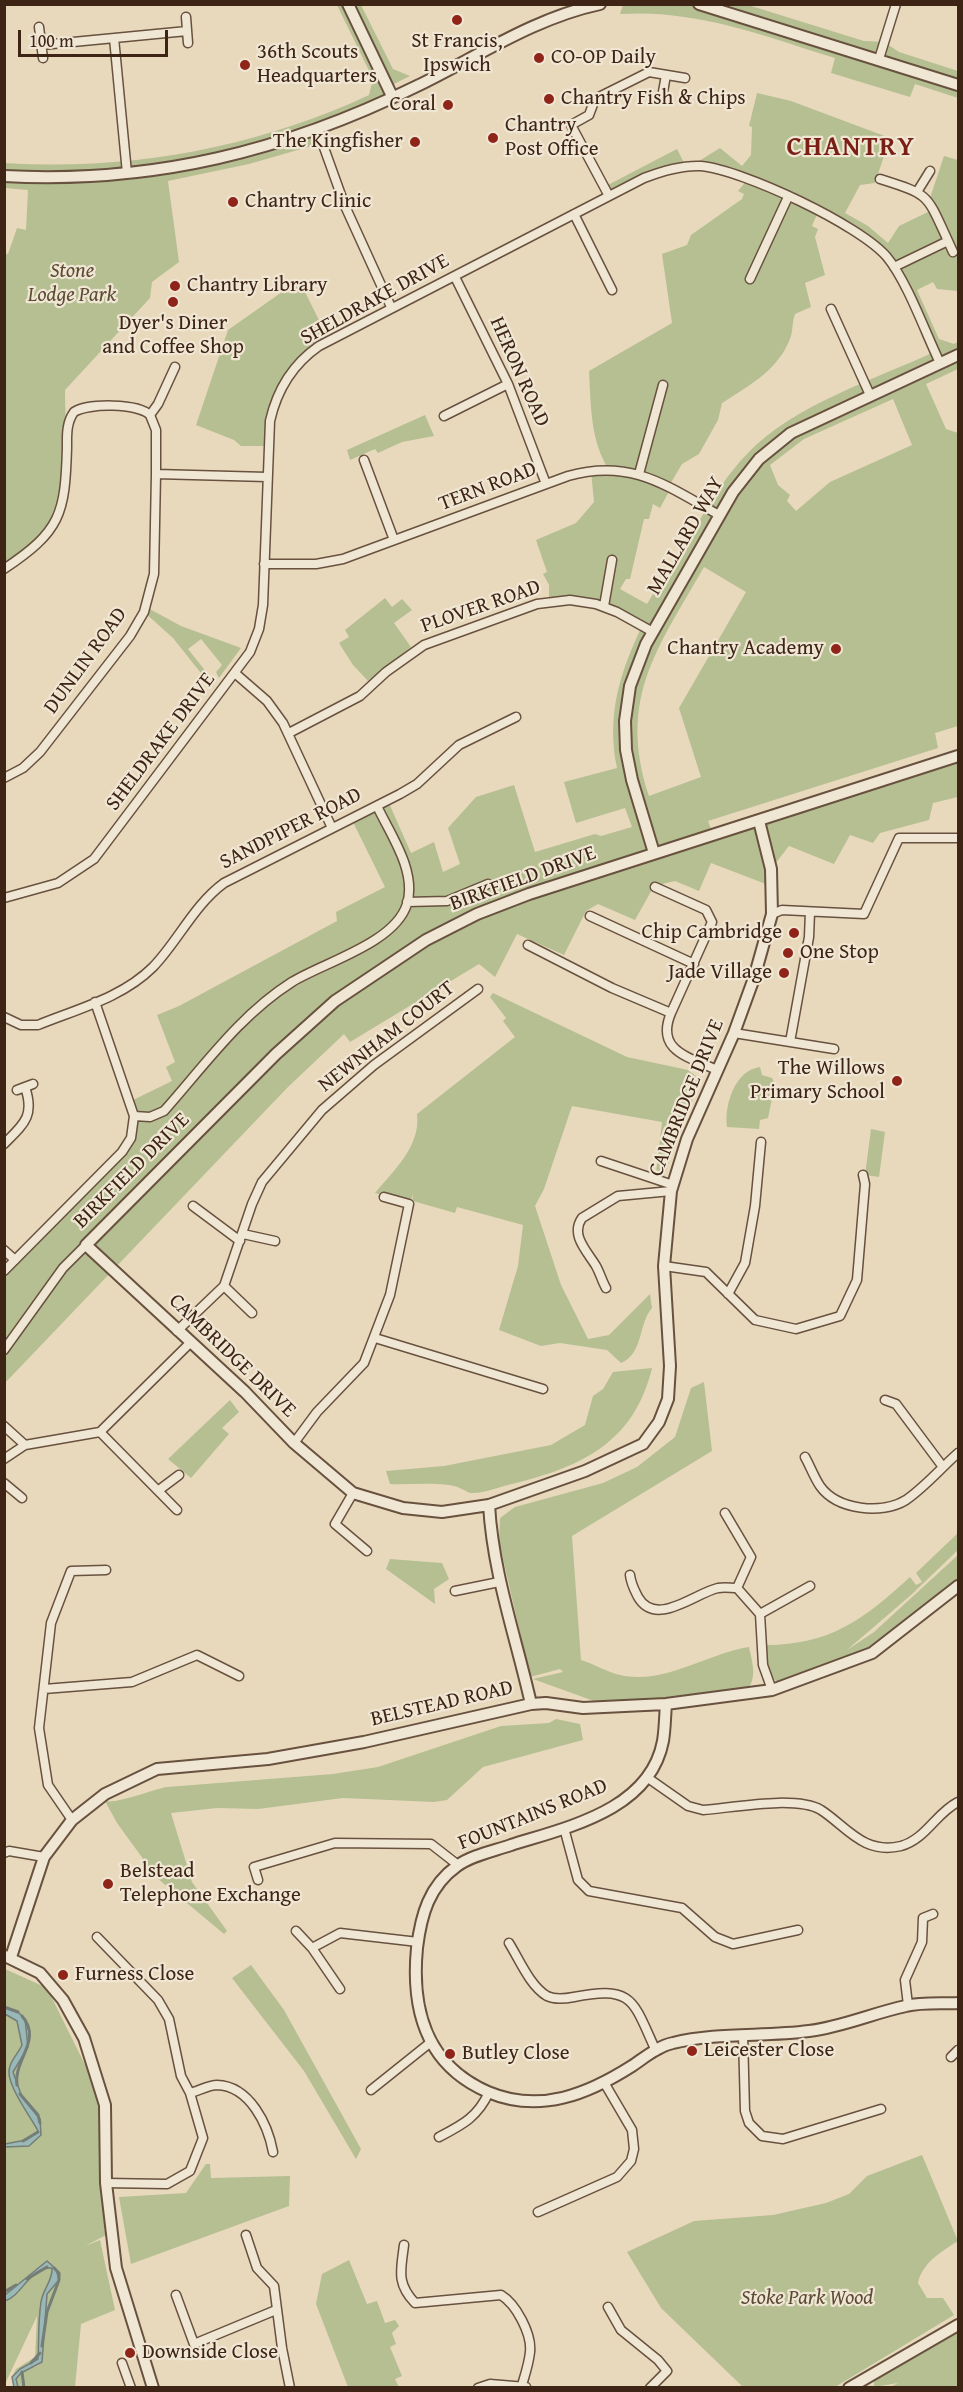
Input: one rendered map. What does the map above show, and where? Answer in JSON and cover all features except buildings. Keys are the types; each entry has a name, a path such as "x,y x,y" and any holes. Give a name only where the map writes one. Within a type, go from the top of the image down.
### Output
{"street":[{"path":"348,4 392,96"},
{"path":"4,176 53,177 127,173 171,168 236,155 318,131 538,24 600,4"},
{"path":"699,4 958,85"},
{"path":"879,59 896,4"},
{"path":"186,17 188,43"},
{"path":"39,27 43,58"},
{"path":"42,45 187,31"},
{"path":"114,38 127,173"},
{"path":"609,196 571,125 589,115 594,100 649,72 685,78"},
{"path":"663,92 666,75"},
{"path":"318,131 345,206 391,308"},
{"name":"SHELDRAKE DRIVE","path":"4,898 58,883 94,859 236,674 250,652 259,629 272,413 293,370 319,346 659,172 696,166 735,174 788,197 857,231 876,246 894,267 940,363"},
{"path":"917,192 930,171"},
{"path":"880,179 917,192 929,201 953,252"},
{"path":"750,279 788,197"},
{"path":"574,214 612,290"},
{"path":"894,267 948,241"},
{"name":"HERON ROAD","path":"455,276 508,384 546,484"},
{"path":"831,309 870,395"},
{"name":"MALLARD WAY","path":"654,853 632,780 624,735 632,678 653,632 719,515 749,470 780,441 870,395 958,355"},
{"path":"4,569 40,543 60,512 65,497 68,428 72,415 84,408 98,407 136,408 150,415 158,404 175,367"},
{"path":"444,416 508,384"},
{"path":"639,474 663,385"},
{"name":"DUNLIN ROAD","path":"4,778 23,768 46,744 143,616 154,574 155,426 150,415"},
{"path":"364,460 394,540"},
{"name":"TERN ROAD","path":"264,564 330,562 546,484 591,471 618,470 639,474 664,484 719,515"},
{"path":"156,474 267,477"},
{"path":"604,606 612,560"},
{"name":"PLOVER ROAD","path":"289,733 360,696 414,651 436,639 544,602 570,600 604,606 653,632"},
{"path":"236,674 267,701 289,733 332,828"},
{"name":"SANDPIPER ROAD","path":"4,1017 17,1024 33,1026 124,990 144,976 208,897 224,883 417,784 459,745 516,717"},
{"name":"BIRKFIELD DRIVE","path":"4,1350 63,1268 276,1054 335,1001 426,940 477,914 529,894 958,756"},
{"path":"377,806 406,869 409,884 407,902"},
{"name":"CAMBRIDGE DRIVE","path":"86,1245 245,1392 294,1443 353,1493 403,1508 441,1512 489,1505 585,1471 643,1444 659,1422 668,1399 670,1366 664,1266 672,1188 687,1139 734,1033 754,978 772,914 771,869 759,821"},
{"path":"772,914 782,910 864,914 898,838 958,838"},
{"name":"BIRKFIELD DRIVE","path":"4,1271 122,1152 130,1138 134,1116 150,1117 164,1111 250,1015 290,984 382,935 399,920 407,902 447,901 488,884"},
{"path":"655,887 706,910 711,916 712,922 666,1024 667,1038 673,1050 717,1070"},
{"path":"790,1042 809,937 810,912"},
{"path":"590,916 694,964"},
{"path":"528,945 612,988 671,1013"},
{"name":"NEWNHAM COURT","path":"177,1331 224,1286 252,1204 262,1182 322,1110 374,1065 478,989"},
{"path":"95,1002 134,1116"},
{"path":"734,1033 834,1050"},
{"path":"4,1144 28,1115 30,1103 25,1087"},
{"path":"728,1294 745,1263 755,1206 761,1142"},
{"path":"601,1161 672,1188"},
{"path":"664,1266 706,1272 755,1320 796,1329 840,1316 857,1280 865,1184 863,1175"},
{"path":"606,1288 597,1268 581,1244 578,1232 582,1218 618,1196 672,1188"},
{"path":"294,1443 317,1412 364,1363 375,1338 390,1295 408,1204 384,1197"},
{"path":"193,1206 242,1237 275,1241"},
{"path":"4,1250 15,1260"},
{"path":"224,1286 252,1313"},
{"path":"375,1338 543,1389"},
{"path":"4,1459 25,1445 100,1432 190,1343"},
{"path":"885,1400 896,1404 943,1467"},
{"path":"4,1426 25,1445"},
{"path":"100,1432 177,1510"},
{"path":"804,1457 821,1488 841,1502 861,1508 885,1509 905,1500 958,1453"},
{"path":"159,1490 179,1475"},
{"path":"4,1483 22,1498"},
{"path":"353,1493 335,1524 368,1551"},
{"path":"489,1505 491,1536 499,1582 531,1704"},
{"path":"725,1513 751,1557 737,1588"},
{"path":"72,1820 48,1785 39,1728 51,1623 71,1571 106,1570"},
{"path":"630,1575 631,1583 642,1602 654,1609 665,1610 718,1588 737,1588 760,1614 763,1665 772,1690"},
{"path":"455,1591 499,1582"},
{"path":"760,1614 810,1586"},
{"name":"BELSTEAD ROAD","path":"8,1956 44,1857 72,1820 105,1794 157,1769 268,1759 364,1742 531,1704 546,1703 583,1708 666,1704 772,1690 873,1653 958,1586"},
{"path":"44,1689 132,1682 197,1655 240,1676"},
{"name":"FOUNTAINS ROAD","path":"666,1704 663,1742 648,1778 617,1806 564,1828 458,1865 431,1893 423,1915 414,1980 419,2013 431,2042 456,2072 489,2092 516,2100 549,2102 578,2095 605,2084 669,2043 705,2036 810,2031 908,2005 958,2003"},
{"path":"648,1778 688,1806 703,1810 790,1803 820,1809 853,1838 877,1846 900,1846 925,1833 951,1806 958,1802"},
{"path":"564,1828 578,1880 589,1891 682,1908 715,1937 733,1944 798,1930"},
{"path":"258,1880 254,1867 335,1843 431,1844 458,1865"},
{"path":"7,1852 44,1857"},
{"path":"908,2005 905,1980 922,1942 922,1918 933,1914"},
{"path":"296,1931 312,1948 340,1989"},
{"path":"312,1948 340,1934 418,1942"},
{"path":"97,1937 158,2000 169,2019 181,2076 190,2093 203,2138 190,2171 167,2184 106,2183"},
{"path":"509,1943 537,1987 549,1997 564,1999 603,1991 626,1998 638,2012 656,2051"},
{"path":"8,1956 40,1973 63,2000 84,2038 105,2105 106,2183 116,2268 153,2388"},
{"path":"743,2035 745,2111 749,2123 762,2136 783,2139 881,2109"},
{"path":"371,2090 431,2042"},
{"path":"951,2057 958,2050"},
{"path":"538,2212 572,2195 598,2188 617,2177 631,2161 634,2136 605,2084"},
{"path":"190,2093 216,2085 235,2089 255,2108 269,2132 273,2152"},
{"path":"439,2137 472,2120 483,2107 489,2092"},
{"path":"246,2235 257,2268 274,2286 290,2388"},
{"path":"404,2245 400,2277 404,2291 415,2303 501,2295 512,2302 518,2310 531,2350 524,2386 490,2384 478,2388"},
{"path":"176,2295 194,2344 276,2310"},
{"path":"608,2307 621,2330 658,2360 667,2371 650,2388"},
{"path":"849,2388 958,2325"},
{"path":"122,2363 131,2388"}],"green space":[{"name":"Stone Lodge Park","path":"337,5 361,5 393,69 410,76 388,87 392,96 318,131 322,143 249,164 168,181 179,262 152,282 150,298 65,390 66,457 63,491 59,506 44,534 5,564 5,253 8,254 17,228 26,230 28,190 5,188 4,163 51,165 98,163 191,152 282,129 369,95 373,79"},
{"path":"623,5 748,5 864,41 884,42 899,52 958,71 958,98 915,84 910,97 831,73 835,58 756,33 703,20 676,16 620,14"},
{"path":"757,93 791,101 890,138 875,183 860,185 845,213 868,226 888,243 899,226 930,211 929,201 944,156 958,160 958,291 937,289 933,282 917,290 939,339 954,344 958,342 958,369 926,384 946,429 958,433 958,726 935,733 938,748 708,821 713,834 958,756 958,797 933,803 929,820 880,833 873,843 850,835 834,864 789,846 771,869 771,886 711,863 699,891 675,881 654,886 635,920 598,904 586,911 564,955 517,934 495,977 479,964 350,1042 344,1034 287,1088 5,1383 5,1271 128,1143 131,1101 172,1081 166,1067 175,1062 157,1015 179,1006 337,921 336,912 385,887 351,818 388,801 411,853 434,842 443,872 460,864 448,828 476,797 514,785 535,852 595,834 601,836 632,827 625,808 576,823 564,782 617,768 614,749 614,712 627,660 642,626 604,606 549,601 549,585 543,574 547,572 536,540 576,523 594,502 591,471 609,470 598,447 595,434 589,371 672,323 662,254 687,245 691,235 742,199 744,194 738,191 748,179 691,166 720,148 742,166 751,155 752,127 749,126","holes":["818,212 885,254 934,352 835,395 787,421 766,437 747,454 721,486 698,522 658,597 653,594 647,604 620,589 626,579 630,579 644,519 649,519 653,504 660,508 682,464 699,454 718,420 722,403 753,383 772,367 786,348 795,314 811,307 805,283 825,275 815,237 818,229 812,226","893,399 912,445 830,482 796,511 787,501 790,495 778,485 770,465 804,439","704,567 746,592 679,708 701,777 649,796 640,761 638,730 640,702 647,675 672,623"]},
{"path":"677,149 686,167 674,168 609,196 604,187"},
{"path":"299,280 329,340 312,351 277,397 268,446 241,446 234,440 196,425 228,330"},
{"path":"425,415 434,436 402,442 378,453 375,449 350,460 347,450"},
{"path":"385,598 392,607 402,599 412,610 394,623 411,647 368,681 353,665 339,643 349,637 345,630"},
{"path":"146,607 181,626 241,648 219,678 216,672 222,665 201,639 188,649 215,683 212,687 173,638 144,612"},
{"path":"493,993 627,1057 688,1070 697,1077 698,1085 661,1184 655,1181 662,1122 572,1106 544,1189 535,1206 561,1285 588,1339 609,1335 650,1294 652,1308 644,1322 637,1345 634,1352 621,1363 607,1350 560,1343 541,1346 499,1330 518,1266 523,1225 457,1207 455,1213 413,1201 412,1204 413,1194 410,1203 375,1193 405,1157 415,1137 417,1114 515,1037 503,1021 506,1018 490,997"},
{"path":"760,1067 762,1075 772,1078 775,1084 768,1118 760,1120 759,1129 727,1127 727,1109 733,1090 744,1075"},
{"path":"871,1129 885,1132 879,1177 865,1175"},
{"path":"652,1368 644,1394 632,1415 618,1433 601,1448 582,1460 537,1477 476,1493 446,1485 390,1484 386,1471 444,1466 551,1445 585,1425 593,1396 603,1389 613,1372"},
{"path":"704,1382 712,1451 572,1536 581,1660 620,1675 653,1676 749,1647 753,1672 751,1683 744,1694 616,1709 533,1679 563,1672 560,1669 530,1677 499,1541 500,1518 515,1507 603,1483 637,1467 675,1437 691,1388"},
{"path":"230,1400 239,1412 222,1428 229,1434 191,1478 168,1459"},
{"path":"958,1533 958,1550 911,1595 847,1650 874,1632 958,1555 958,1584 884,1648 856,1665 830,1676 784,1686 769,1676 762,1645 807,1641 844,1628 876,1606 910,1577 916,1585 922,1582 916,1573"},
{"path":"390,1559 442,1563 449,1579 434,1589 435,1604 386,1569"},
{"path":"556,1719 580,1724 583,1740 483,1767 447,1800 434,1802 343,1798 258,1809 217,1808 171,1813 192,1882 227,1931 224,1934 157,1878 117,1823 105,1801 126,1799 167,1787 333,1774 378,1767 501,1726 549,1723"},
{"path":"251,1965 284,2010 361,2149 356,2159 304,2071 232,1978"},
{"path":"5,1969 47,1988 105,2105 110,2233 85,2246 100,2240 115,2310 81,2324 75,2387 18,2387 16,2379 21,2373 39,2365 46,2300 40,2309 38,2359 20,2369 12,2377 16,2369 35,2357 37,2316 5,2384"},
{"name":"Stoke Park Wood","path":"922,2155 958,2241 939,2253 928,2264 918,2283 927,2298 943,2298 954,2315 835,2387 743,2387 661,2308 627,2252 694,2221 773,2215 826,2203 849,2194 867,2176"},
{"path":"206,2164 210,2164 211,2178 290,2176 289,2206 131,2264 119,2197 186,2193"},
{"path":"349,2260 367,2304 377,2301 385,2323 395,2320 399,2326 392,2333 396,2344 390,2347 402,2376 395,2379 399,2387 348,2387 316,2304 322,2274"},
{"path":"958,2332 958,2387 890,2387 898,2383 874,2387 874,2380"}],"water":[{"path":"5,2007 17,2011 25,2019 28,2047 13,2072 22,2097 40,2119 41,2135 29,2146 5,2147 5,2144 26,2140 38,2131 10,2081 10,2066 22,2045 17,2021 5,2014"},
{"path":"47,2261 56,2269 59,2280 47,2294 42,2362 21,2373 16,2379 18,2387 14,2387 12,2377 20,2369 38,2359 41,2302 51,2277 52,2268 37,2272 17,2293 5,2301 5,2295"}],"waterway":[{"path":"4,2007 18,2012"},
{"path":"17,2085 19,2067 29,2042 30,2033 22,2016"},
{"path":"20,2094 38,2115 40,2123"},
{"path":"23,2141 38,2132"},
{"path":"27,2279 47,2267"},
{"path":"42,2346 47,2312 59,2280 59,2273 54,2268"},
{"path":"4,2292 16,2285"},
{"path":"31,2363 40,2353"},
{"path":"22,2372 24,2388"}],"place":[{"name":"St Francis, Ipswich","path":"457,20"},
{"name":"CO-OP Daily","path":"539,58"},
{"name":"36th Scouts Headquarters","path":"245,65"},
{"name":"Chantry Fish & Chips","path":"549,99"},
{"name":"Coral","path":"448,105"},
{"name":"Chantry Post Office","path":"493,138"},
{"name":"The Kingfisher","path":"415,142"},
{"name":"Chantry Clinic","path":"233,202"},
{"name":"Chantry Library","path":"175,286"},
{"name":"Dyer's Diner and Coffee Shop","path":"173,302"},
{"name":"Chantry Academy","path":"836,649"},
{"name":"Chip Cambridge","path":"794,933"},
{"name":"One Stop","path":"788,953"},
{"name":"Jade Village","path":"784,973"},
{"name":"The Willows Primary School","path":"897,1081"},
{"name":"Belstead Telephone Exchange","path":"108,1884"},
{"name":"Furness Close","path":"63,1975"},
{"name":"Leicester Close","path":"692,2051"},
{"name":"Butley Close","path":"450,2054"},
{"name":"Downside Close","path":"130,2353"}],"district":[{"name":"CHANTRY","path":"851,148"}]}
